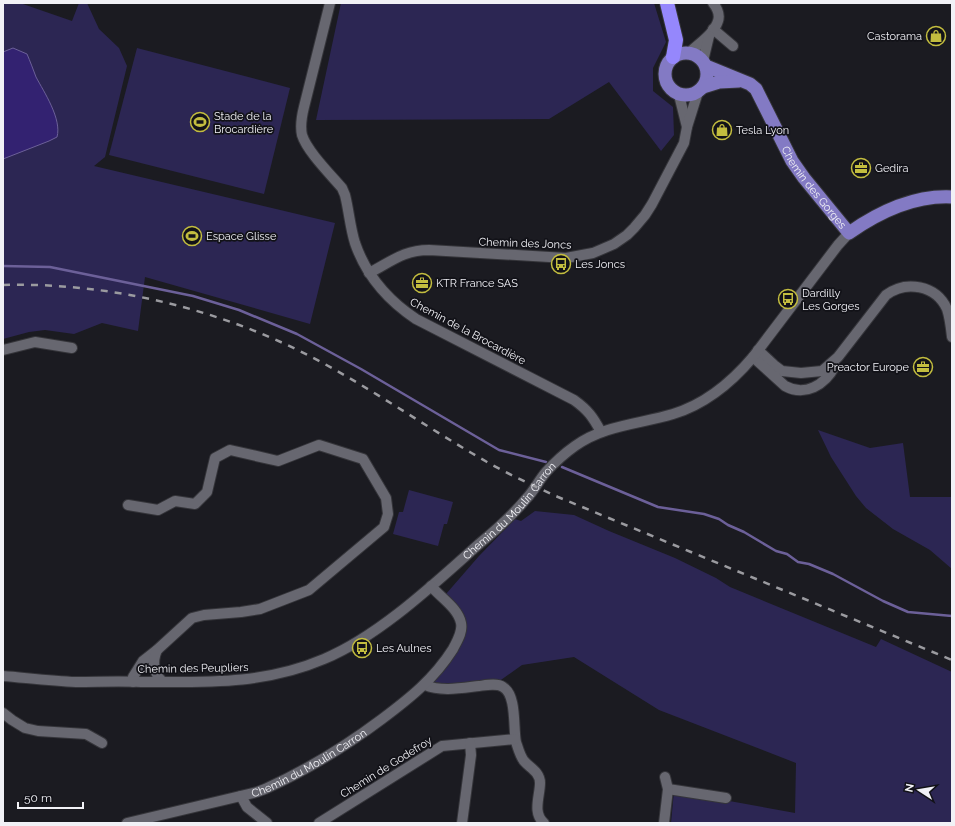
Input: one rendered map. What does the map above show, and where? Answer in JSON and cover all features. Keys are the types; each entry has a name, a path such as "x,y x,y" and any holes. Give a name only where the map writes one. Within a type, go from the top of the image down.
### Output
{"highway":[{"path":"667,3 676,40 674,57"}],"main road":[{"path":"701,89 706,80 707,73 704,64 694,55 684,53 674,57 665,67 665,81 668,87 679,95 686,96 719,82 743,81"},
{"name":"Chemin des Gorges","path":"704,64 750,84 756,90 792,161 849,233"},
{"name":"Chemin du Moulin Carron","path":"849,233 869,220 896,207 934,197 952,197"}],"street":[{"name":"Chemin de la Brocardière","path":"330,3 304,107 302,134 307,145 342,188 345,195 355,244 369,273 401,309 416,319 574,400 589,412 601,432"},
{"path":"689,53 711,32 718,21 718,12 713,3"},
{"path":"711,32 733,46"},
{"path":"704,64 711,32"},
{"name":"Chemin des Joncs","path":"369,273 406,253 414,251 429,250 566,258 582,256 604,249 627,234 645,215 684,142 687,127 701,89"},
{"name":"Chemin des Joncs","path":"679,95 687,127"},
{"name":"Chemin du Moulin Carron","path":"127,823 258,792 277,784 339,749 363,733 413,695 425,685 449,655 457,642 461,630 458,615 431,586 513,514 527,499 546,472 558,459 584,439 625,425 674,414 697,404 724,387 756,354 838,245 849,233"},
{"path":"756,354 789,373 813,373 822,371 838,357 882,300 895,290 908,286 922,287 934,293 940,299 947,309 952,337"},
{"path":"3,350 35,342 72,348"},
{"path":"756,354 785,386 802,391 814,388 821,383 834,368 838,357"},
{"path":"128,505 158,510 175,501 195,504 208,492 215,458 230,450 278,461 318,444 363,459 386,498 388,514 384,527 309,590 260,609 241,612 204,614 192,618 143,661 133,677 133,682"},
{"name":"Chemin des Peupliers","path":"3,676 76,682 223,682 291,671 324,659 362,639 398,613 431,586"},
{"path":"157,650 154,657 154,669 158,677 163,682"},
{"path":"425,685 431,687 456,688 494,685 503,686 509,692 512,701 516,739 524,761 534,771 539,779 537,810 539,818 544,823"},
{"path":"3,713 25,728 38,731 86,734 102,743"},
{"name":"Chemin de Godefroy","path":"319,823 438,748 448,744 516,739"},
{"path":"462,823 471,755 470,743"},
{"path":"664,823 668,789 665,776"},
{"path":"668,789 726,798"},
{"path":"241,796 247,807 267,823"}],"shaded area":[{"path":"3,3 20,3 72,21 79,3 87,3 99,29 119,48 127,66 105,157 94,166 335,223 310,324 145,277 138,331 102,323 74,334 45,330 29,332 3,339"},
{"path":"341,3 654,3 666,42 653,68 653,91 673,107 674,135 661,151 609,82 549,119 316,120"},
{"path":"13,48 27,54 36,77 55,114 58,130 57,137 3,159 3,52"},
{"name":"Stade de la Brocardière","path":"137,48 290,88 264,194 109,155"},
{"path":"818,430 870,448 903,443 910,497 952,497 952,569 930,550 893,529 866,508 856,496 831,457"},
{"path":"409,490 453,502 447,524 444,524 438,546 393,534 399,512 403,512"},
{"path":"535,511 574,515 675,558 716,578 730,587 876,647 881,639 952,672 952,823 671,823 674,791 795,813 796,763 659,710 574,657 522,665 498,682 452,686 431,684 464,619 461,611 446,594 479,556 515,519 521,521"}],"waterway":[{"path":"3,266 50,267 193,296 239,310 297,334 361,369 499,450 546,462"},
{"path":"562,467 658,507 704,514 719,519 776,551 787,554 798,562 809,564 833,574 883,601 908,612 952,616"}],"railway":[{"path":"3,285 44,285 85,288 126,294 207,314 246,328 321,362 487,462 531,485 952,660"}],"place":[{"name":"Castorama","path":"936,36"},
{"name":"Stade de la Brocardière","path":"200,122"},
{"name":"Tesla Lyon","path":"722,130"},
{"name":"Gedira","path":"861,168"},
{"name":"Espace Glisse","path":"192,236"},
{"name":"Les Joncs","path":"561,264"},
{"name":"KTR France SAS","path":"422,283"},
{"name":"Dardilly Les Gorges","path":"788,299"},
{"name":"Preactor Europe","path":"923,367"},
{"name":"Les Aulnes","path":"362,648"}]}
